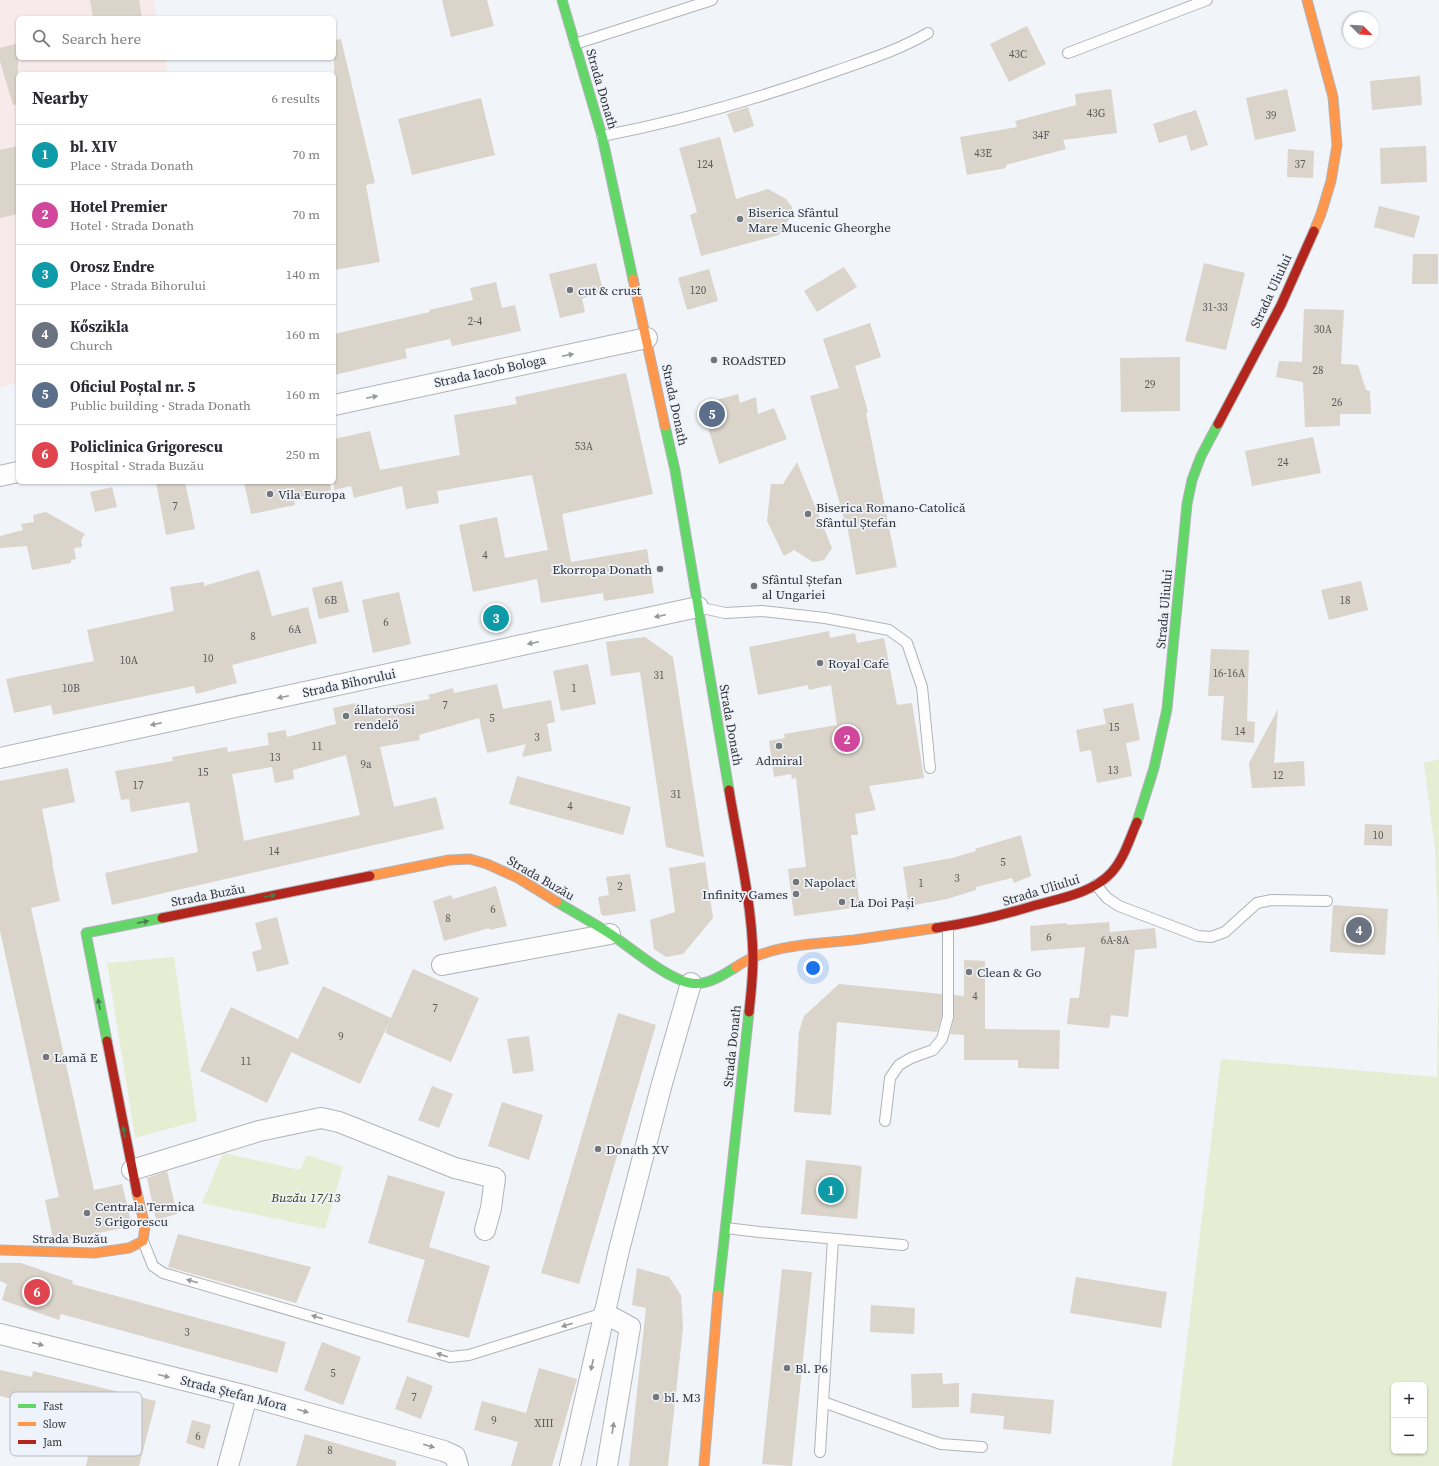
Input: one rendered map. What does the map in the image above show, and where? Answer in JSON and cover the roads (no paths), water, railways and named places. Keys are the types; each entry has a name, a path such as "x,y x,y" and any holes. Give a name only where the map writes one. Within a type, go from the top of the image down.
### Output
{"street":[{"name":"Strada Donath","path":"562,0 602,136 675,470 750,915 752,986 721,1262 704,1466"},
{"name":"Strada Uliului","path":"752,957 784,948 876,937 948,926 1009,914 1077,894 1096,886 1110,874 1121,860 1140,814 1154,768 1167,709 1187,504 1192,480 1201,456 1281,305 1321,214 1332,181 1337,145 1333,97 1307,0"},
{"name":"Strada Iacob Bologa","path":"336,405 647,338"},
{"path":"0,476 16,472"},
{"name":"Strada Bihorului","path":"0,758 698,607"},
{"name":"Strada Buzău","path":"0,1250 94,1253 129,1248 143,1241 145,1226 132,1170 86,934 441,861 470,859 487,864 518,878 610,934 675,978 691,983"},
{"path":"442,965 610,934"},
{"path":"570,1466 619,1250 691,983 699,983 722,976 752,957"},
{"path":"132,1170 259,1131 321,1118 339,1122 454,1168 495,1178 491,1208 485,1230"},
{"path":"604,1313 630,1327 607,1466"},
{"name":"Strada Ștefan Mora","path":"0,1334 247,1396 444,1451 455,1456 458,1466"},
{"path":"228,1466 247,1396"}],"lane":[{"path":"575,44 712,0"},
{"path":"1068,53 1206,0"},
{"path":"602,136 716,109 808,81 878,56 916,40 928,32"},
{"path":"698,607 725,613 762,611 825,618 889,630 907,643 922,687 930,768"},
{"path":"1096,886 1107,898 1119,906 1198,936 1211,937 1225,932 1257,903 1272,900 1327,901"},
{"path":"885,1121 890,1078 899,1065 911,1058 933,1050 942,1039 948,1017 948,926"},
{"path":"726,1228 903,1245"},
{"path":"820,1452 833,1239"},
{"path":"143,1241 153,1266 163,1273 450,1357 469,1355 604,1313"},
{"path":"823,1402 941,1444 982,1447"}],"place":[{"name":"Biserica Sfântul Mare Mucenic Gheorghe","path":"740,219"},
{"name":"cut & crust","path":"570,290"},
{"name":"ROAdSTED","path":"714,360"},
{"name":"Oficiul Poștal nr. 5","path":"712,414"},
{"name":"Vila Europa","path":"270,494"},
{"name":"Biserica Romano-Catolică Sfântul Ștefan","path":"808,514"},
{"name":"Ekorropa Donath","path":"660,569"},
{"name":"Sfântul Ștefan al Ungariei","path":"754,586"},
{"name":"Orosz Endre","path":"496,618"},
{"name":"Royal Cafe","path":"820,663"},
{"name":"állatorvosi rendelő","path":"346,716"},
{"name":"Hotel Premier","path":"847,739"},
{"name":"Admiral","path":"779,746"},
{"name":"Napolact","path":"796,882"},
{"name":"Infinity Games","path":"796,894"},
{"name":"La Doi Pași","path":"842,902"},
{"name":"Kőszikla","path":"1359,930"},
{"name":"Clean & Go","path":"969,972"},
{"name":"Lamă E","path":"46,1057"},
{"name":"Donath XV","path":"598,1149"},
{"name":"bl. XIV","path":"831,1190"},
{"name":"Centrala Termica 5 Grigorescu","path":"87,1213"},
{"name":"Policlinica Grigorescu","path":"37,1292"},
{"name":"Bl. P6","path":"787,1368"},
{"name":"bl. M3","path":"656,1397"}],"park label":[{"name":"Buzău 17/13","path":"306,1197"}]}
